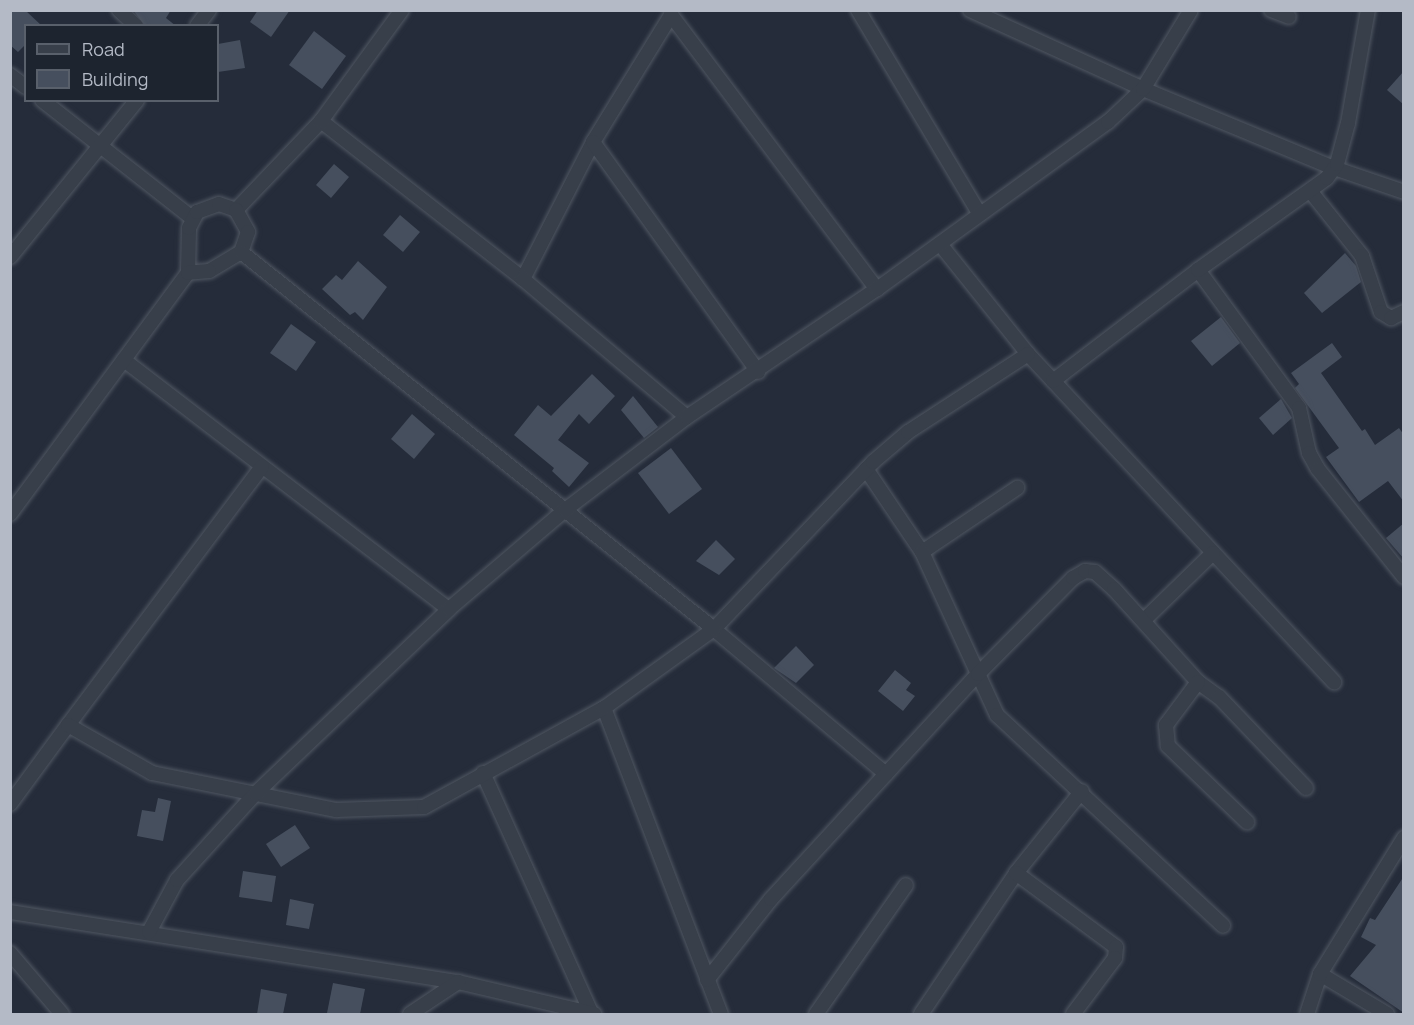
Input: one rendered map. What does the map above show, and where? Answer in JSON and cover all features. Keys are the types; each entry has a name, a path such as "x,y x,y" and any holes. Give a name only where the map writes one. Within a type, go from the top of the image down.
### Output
{"street":[{"path":"119,10 134,24"},
{"path":"198,24 209,10"},
{"path":"236,210 321,121 402,10"},
{"path":"858,10 979,213"},
{"path":"970,10 1143,88 1334,168 1404,192"},
{"path":"149,932 177,880 255,794 449,609 565,510 687,417 758,372 877,289 979,213 1108,122 1143,88 1191,10"},
{"path":"1271,10 1289,17"},
{"path":"1053,381 1198,270 1311,192 1334,168 1348,123 1368,10"},
{"path":"523,279 593,142 672,13 877,289"},
{"path":"10,75 24,86"},
{"path":"44,102 192,218"},
{"path":"10,257 135,102"},
{"path":"321,121 523,279 687,417"},
{"path":"593,142 758,372"},
{"path":"1311,192 1362,256 1381,312 1391,318 1404,312"},
{"path":"188,273 209,271 241,252 248,232 236,210 228,205 210,205 192,218"},
{"path":"10,514 188,273 192,218"},
{"path":"940,244 1028,354 1334,682"},
{"path":"241,252 714,629 886,774"},
{"path":"1198,270 1299,408 1309,453 1318,469 1404,577"},
{"path":"68,725 152,773 336,810 424,807 604,708 714,629 866,470 908,432 1028,354"},
{"path":"124,360 449,609"},
{"path":"10,804 262,467"},
{"path":"866,470 922,552 997,715 1082,791 1223,926"},
{"path":"922,552 1017,488"},
{"path":"1144,620 1213,553"},
{"path":"707,980 771,899 978,674 1073,578 1085,571 1095,572 1144,620 1198,682 1219,697 1306,788"},
{"path":"1198,682 1166,725 1168,746 1247,822"},
{"path":"604,708 721,1014"},
{"path":"483,773 593,1014"},
{"path":"921,1014 1016,873 1082,791"},
{"path":"1308,1014 1320,974 1404,838"},
{"path":"1016,873 1116,947 1114,958 1073,1014"},
{"path":"816,1014 906,885"},
{"path":"10,912 458,982 593,1014"},
{"path":"10,953 62,1014"},
{"path":"1320,974 1387,1014"},
{"path":"410,1014 458,982"}],"building":[{"path":"10,10 25,10 40,24 24,24 24,46 18,52 10,45"},
{"path":"133,10 171,10 166,18 174,24 144,24"},
{"path":"258,10 290,10 271,37 250,22"},
{"path":"314,31 346,56 322,89 289,65"},
{"path":"240,40 245,68 219,72 219,44"},
{"path":"1404,71 1404,105 1387,90"},
{"path":"334,164 349,177 331,198 316,185"},
{"path":"400,215 420,232 403,252 383,235"},
{"path":"1345,253 1356,266 1361,282 1322,313 1304,293"},
{"path":"358,261 387,287 363,320 355,312 350,315 322,289 336,275 342,280"},
{"path":"1221,317 1240,343 1212,366 1191,341"},
{"path":"291,324 316,342 296,371 270,353"},
{"path":"1332,343 1342,357 1321,373 1362,431 1365,429 1375,445 1399,428 1404,435 1404,502 1388,481 1359,502 1326,457 1339,448 1295,388 1299,384 1291,373"},
{"path":"592,374 615,396 589,424 579,414 558,440 589,463 569,487 552,471 554,468 514,435 538,405 551,416"},
{"path":"633,396 658,427 644,438 621,410"},
{"path":"1281,399 1292,418 1273,435 1259,418"},
{"path":"412,414 435,434 414,459 391,439"},
{"path":"671,448 702,489 669,514 638,473"},
{"path":"1404,523 1404,559 1386,538"},
{"path":"716,540 735,559 719,575 696,561"},
{"path":"796,646 814,665 796,683 774,668"},
{"path":"895,670 911,683 906,690 915,696 903,711 878,691"},
{"path":"158,798 171,801 163,841 137,836 142,810 155,812"},
{"path":"295,825 310,848 281,867 266,844"},
{"path":"243,871 276,876 272,902 239,897"},
{"path":"1404,876 1404,1013 1350,976 1376,945 1361,937 1370,918 1375,920"},
{"path":"290,899 314,904 309,929 286,925"},
{"path":"333,983 365,989 360,1014 327,1013"},
{"path":"261,989 287,994 283,1014 257,1014"}]}
